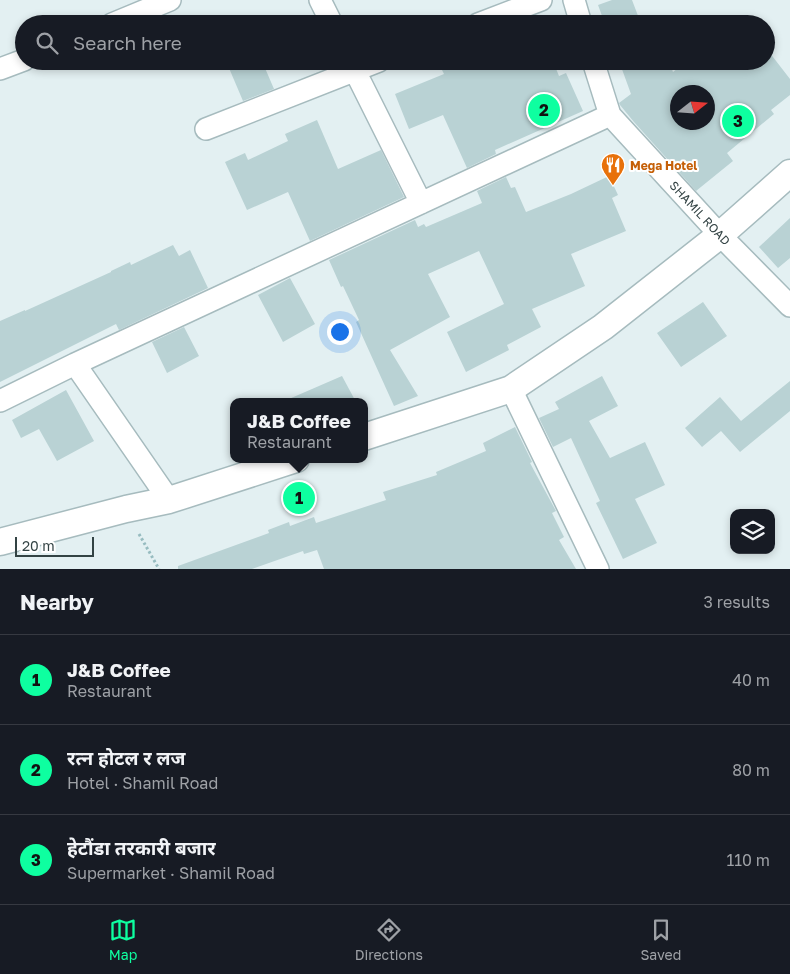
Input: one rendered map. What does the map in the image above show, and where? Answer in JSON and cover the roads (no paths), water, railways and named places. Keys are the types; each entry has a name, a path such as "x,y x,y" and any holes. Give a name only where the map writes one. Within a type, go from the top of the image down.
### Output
{"street":[{"path":"134,15 170,0"},
{"path":"320,0 328,15"},
{"path":"502,15 541,0"},
{"path":"574,0 578,15"},
{"path":"0,69 15,63"},
{"path":"206,129 344,70"},
{"path":"355,70 421,204"},
{"name":"SHAMIL ROAD","path":"596,70 610,115 720,235 790,306"},
{"path":"0,401 75,364 610,115"},
{"path":"368,436 511,389 603,327 720,235 790,173"},
{"path":"75,364 169,500"},
{"path":"511,389 598,569"},
{"path":"0,542 126,509 169,500 284,463"}],"place":[{"name":"रत्‍न होटल र लज","path":"544,110"},
{"name":"हेटौंडा तरकारी बजार","path":"738,121"},
{"name":"Mega Hotel","path":"613,186"},
{"name":"J&B Coffee","path":"299,498"}]}
